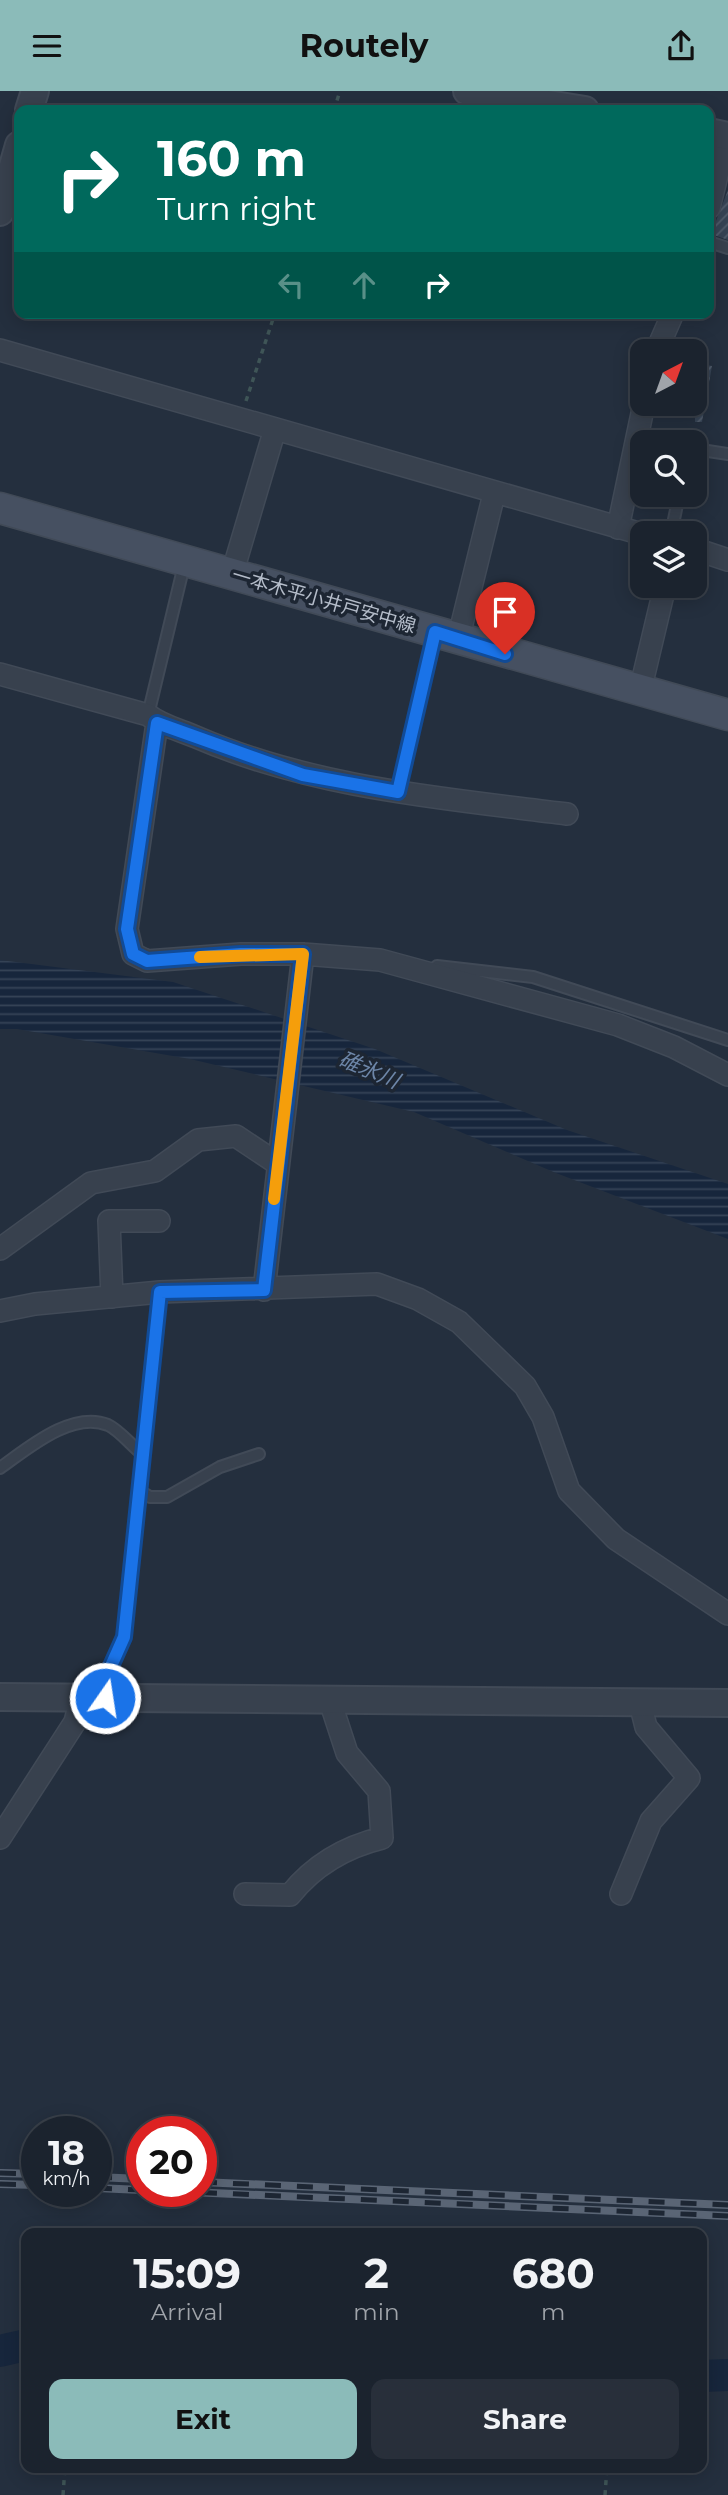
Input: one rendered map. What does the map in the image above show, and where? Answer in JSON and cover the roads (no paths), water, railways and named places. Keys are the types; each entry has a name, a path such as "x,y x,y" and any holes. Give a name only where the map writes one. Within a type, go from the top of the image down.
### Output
{"main road":[{"name":"一本木平小井戸安中線","path":"0,508 728,715"}],"street":[{"path":"467,91 558,98"},
{"path":"714,189 728,136"},
{"path":"0,212 14,163"},
{"path":"662,339 670,319"},
{"path":"0,350 630,531"},
{"path":"232,574 275,429"},
{"path":"618,528 630,492"},
{"path":"446,636 494,494"},
{"path":"707,553 728,560"},
{"path":"640,691 662,598"},
{"path":"0,674 153,719 303,775 398,792 567,814"},
{"path":"153,719 127,929 133,954 147,961 241,954 303,960 380,960 618,1025 674,1047 728,1075"},
{"path":"264,1290 303,960"},
{"path":"0,1249 91,1183 155,1171 198,1140 236,1136 278,1157"},
{"path":"112,1297 109,1221 159,1221"},
{"path":"0,1311 160,1292 377,1285 418,1299 459,1322 525,1386 543,1417 569,1491 616,1539 728,1613"},
{"path":"0,1697 728,1703"},
{"path":"0,1838 93,1698"},
{"path":"245,1894 290,1895 306,1875 355,1845 382,1838 379,1791 347,1753 330,1701"},
{"path":"621,1894 650,1821 689,1778 646,1727 640,1703"}],"lane":[{"path":"707,451 728,454"},
{"path":"153,719 185,561"},
{"path":"398,792 446,636"},
{"path":"430,973 437,967 533,977 728,1039"},
{"path":"93,1698 103,1684 124,1637 141,1453 160,1292"},
{"path":"0,1468 53,1434 71,1425 90,1421 109,1425 141,1453"},
{"path":"138,1490 150,1497 167,1497 220,1467 259,1454"}],"water":[{"name":"碓氷川","path":"0,960 173,982 375,1049 567,1130 728,1184 728,1239 556,1173 414,1112 190,1059 17,1029 0,1029"}],"waterway":[{"path":"0,2351 21,2346"},
{"path":"707,2376 728,2375"}],"railway":[{"path":"0,2173 21,2174"},
{"path":"112,2178 126,2178"},
{"path":"217,2183 728,2205"},
{"path":"0,2184 21,2185"},
{"path":"112,2189 126,2189"},
{"path":"217,2193 728,2216"}]}
